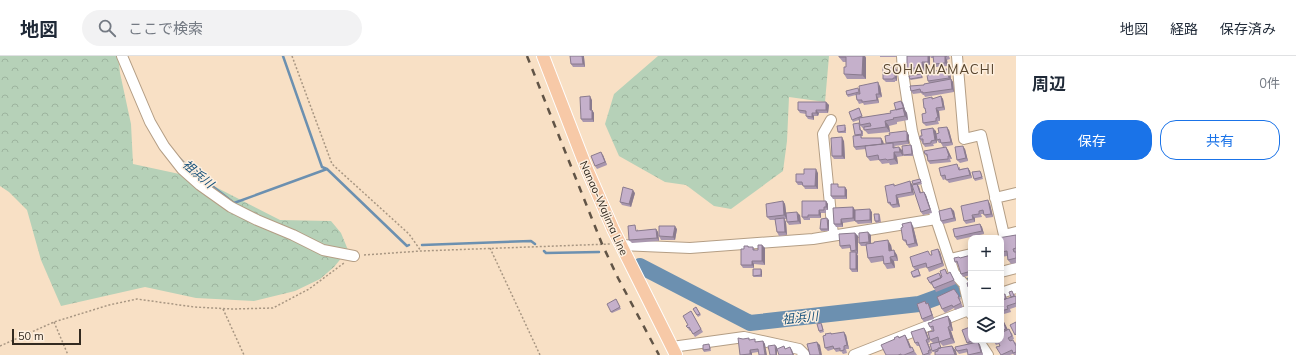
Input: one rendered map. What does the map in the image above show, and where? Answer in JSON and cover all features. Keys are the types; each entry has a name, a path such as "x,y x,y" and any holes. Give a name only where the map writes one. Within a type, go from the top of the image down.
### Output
{"main road":[{"name":"Nanao-Wajima Line","path":"543,56 586,167 620,244 674,351"}],"street":[{"path":"122,56 150,122 164,146 182,169 200,185 231,207 257,220 293,235 323,250 354,256"},
{"path":"902,56 903,74 912,131 936,219 954,272 966,284 970,307"},
{"path":"957,56 964,139 981,135 1004,236 1016,232"},
{"path":"831,120 823,134 833,235"},
{"path":"995,198 1016,193"},
{"path":"620,244 690,248 813,239 936,219"},
{"path":"950,259 968,255"},
{"path":"1004,271 1016,268"},
{"path":"1004,292 1016,288"},
{"path":"854,355 968,312"},
{"path":"674,351 744,337 798,350 805,355"},
{"path":"980,343 988,355"}],"path":[{"path":"292,56 332,164 409,234 421,251"},
{"path":"0,346 54,322 110,305 137,299 194,307 223,309 273,308 309,289 354,256 421,251 620,244"},
{"path":"490,248 540,355"},
{"path":"223,309 244,355"},
{"path":"54,322 68,355"}],"green space":[{"path":"0,56 118,56 120,73 131,124 133,164 198,178 280,220 331,221 341,233 348,250 334,267 320,279 295,291 254,301 196,298 145,287 61,306 41,260 27,210 9,192 0,186"},
{"path":"658,56 829,56 825,102 789,97 787,141 783,171 731,209 714,206 686,185 665,182 619,156 605,124 614,94"}],"building":[{"path":"570,56 582,56 583,64 571,64"},
{"path":"839,56 863,56 862,75 844,74 846,57"},
{"path":"907,56 928,56 928,62 922,62 923,68 907,68"},
{"path":"933,56 945,56 945,63 934,64"},
{"path":"883,67 895,67 895,78 883,79"},
{"path":"947,69 949,78 928,81 927,75 929,75 929,72"},
{"path":"921,74 922,77 910,79 909,76"},
{"path":"951,79 952,89 923,93 920,89 911,91 910,86 924,85"},
{"path":"878,82 879,94 876,94 877,100 862,102 862,100 857,100 856,94 860,94 859,86"},
{"path":"858,88 859,92 847,95 846,91"},
{"path":"590,96 590,110 592,110 592,119 581,119 580,97"},
{"path":"941,96 943,107 936,108 938,117 936,118 936,121 923,123 922,114 926,113 923,99 932,97 932,99"},
{"path":"901,101 904,109 896,110 894,103"},
{"path":"798,102 826,102 826,110 816,110 816,113 812,113 812,117 806,116 806,111 798,110"},
{"path":"859,108 862,116 852,120 849,112"},
{"path":"903,108 905,116 885,121 886,127 864,130 864,127 871,126 870,123 860,125 859,118 891,113 890,111"},
{"path":"859,123 862,134 855,135 853,124"},
{"path":"845,125 845,131 838,132 837,126"},
{"path":"947,127 951,142 941,143 940,139 937,140 936,134 939,133 938,128"},
{"path":"933,128 935,140 931,141 931,143 923,144 923,139 920,139 920,136 922,136 921,130"},
{"path":"907,132 907,141 886,143 885,136 890,135 889,133"},
{"path":"861,135 861,138 881,138 882,144 854,147 853,136"},
{"path":"842,137 842,156 832,156 831,138"},
{"path":"893,143 893,148 899,147 900,152 894,152 894,159 879,160 878,155 867,157 865,146"},
{"path":"911,145 912,154 903,155 902,146"},
{"path":"963,146 966,158 957,160 955,147"},
{"path":"946,147 949,156 948,159 928,161 927,154 925,154 924,151"},
{"path":"601,152 605,162 595,166 591,156"},
{"path":"957,164 959,170 968,168 970,175 946,180 945,175 941,176 939,168"},
{"path":"804,169 816,169 815,186 803,186 802,182 796,182 796,174 804,174"},
{"path":"980,171 982,177 974,179 972,172"},
{"path":"920,179 921,182 913,184 912,181"},
{"path":"910,181 912,192 896,195 897,204 891,205 890,202 888,203 885,186 894,184 894,186"},
{"path":"831,184 838,184 838,187 845,187 845,196 831,196"},
{"path":"917,184 920,193 924,192 930,209 921,212 912,185"},
{"path":"623,187 633,190 629,204 620,202"},
{"path":"988,200 991,214 984,215 983,210 979,211 979,214 972,215 973,219 964,221 961,206"},
{"path":"783,201 784,215 767,217 766,204"},
{"path":"802,201 826,201 826,207 824,207 824,210 819,210 819,215 808,215 808,217 802,217"},
{"path":"853,207 853,218 841,219 841,224 834,224 833,208"},
{"path":"951,208 954,218 941,221 939,211"},
{"path":"870,209 870,220 855,221 855,210"},
{"path":"797,212 798,221 787,222 786,213"},
{"path":"874,214 879,214 879,221 875,221"},
{"path":"784,218 785,232 777,232 775,219"},
{"path":"827,218 828,229 820,229 821,219"},
{"path":"911,222 915,243 907,245 906,240 903,240 901,228 903,227 902,224"},
{"path":"980,224 982,231 955,237 953,229"},
{"path":"635,225 636,231 656,229 657,238 629,240 628,226"},
{"path":"659,226 675,226 673,237 659,236"},
{"path":"868,232 869,242 859,243 859,233"},
{"path":"855,233 856,250 851,251 850,245 840,246 839,234"},
{"path":"1016,235 1016,248 1013,249 1014,252 1016,252 1016,258 1008,260 1007,251 1004,252 1004,237"},
{"path":"888,240 889,251 894,250 895,256 890,257 891,263 884,264 883,256 868,258 866,244"},
{"path":"758,245 762,245 762,261 752,261 752,265 741,265 741,249 744,249 744,246 748,246 753,247 753,250 758,250"},
{"path":"938,249 942,263 927,268 926,263 913,267 910,257 928,251 930,255 932,255 931,251"},
{"path":"850,252 856,252 856,269 850,269"},
{"path":"968,256 968,272 961,274 957,261 955,262 954,258"},
{"path":"753,269 761,269 761,275 753,276"},
{"path":"918,269 920,275 913,277 911,272"},
{"path":"945,269 947,274 950,272 954,280 934,288 931,282 942,277 940,271"},
{"path":"939,273 941,278 930,283 927,278"},
{"path":"954,289 959,296 958,297 961,303 953,307 952,305 942,309 937,297"},
{"path":"1012,291 1014,296 1011,297 1009,292"},
{"path":"1016,296 1016,303 1007,306 1008,309 1004,310 1004,299"},
{"path":"616,299 620,307 611,312 607,304"},
{"path":"925,301 926,304 928,303 932,315 922,319 917,304"},
{"path":"696,307 700,314 697,315 693,309"},
{"path":"691,311 701,329 693,334 689,327 688,328 686,326 688,325 683,316"},
{"path":"948,316 950,326 948,327 951,338 939,342 938,337 930,340 928,332 934,331 933,326 930,327 928,323"},
{"path":"1016,322 1016,334 1015,335 1010,325"},
{"path":"821,323 823,330 819,331 817,324"},
{"path":"924,328 928,339 926,340 930,350 928,351 929,353 923,355 918,342 915,343 911,332"},
{"path":"968,328 967,343 962,330"},
{"path":"1009,329 1012,336 1008,338 1010,341 1013,340 1016,346 1016,352 1013,353 1012,350 1001,355 996,347 1000,346 999,343 1004,343 1004,332"},
{"path":"844,332 847,345 844,346 844,350 840,351 840,348 834,349 833,346 825,348 823,336 826,335 825,334"},
{"path":"905,335 910,348 912,347 914,351 904,355 886,355 881,345 895,339 894,338 898,336 899,338"},
{"path":"738,338 749,338 749,340 755,339 755,342 763,341 765,355 759,355 758,349 750,350 750,354 740,355"},
{"path":"817,342 820,355 810,355 807,344"},
{"path":"939,342 941,348 932,351 930,344"},
{"path":"978,343 981,352 968,355 967,349 957,351 955,347"},
{"path":"709,344 710,349 703,350 703,345"},
{"path":"775,345 776,355 770,355 768,346"},
{"path":"784,346 785,349 790,347 793,355 779,355 777,349"},
{"path":"952,346 955,355 935,355 938,348"}],"waterway":[{"name":"祖浜川","path":"283,56 322,167 327,169 407,246 409,245"},
{"name":"祖浜川","path":"178,157 189,168 234,203 327,169"},
{"name":"祖浜川","path":"422,245 531,241 535,244"},
{"name":"祖浜川","path":"544,251 546,253 599,252"},
{"name":"祖浜川","path":"640,266 750,323 919,304 968,286"}],"railway":[{"path":"527,56 602,244 618,278 659,355"}],"district":[{"name":"SOHAMAMACHI","path":"939,69"}]}
